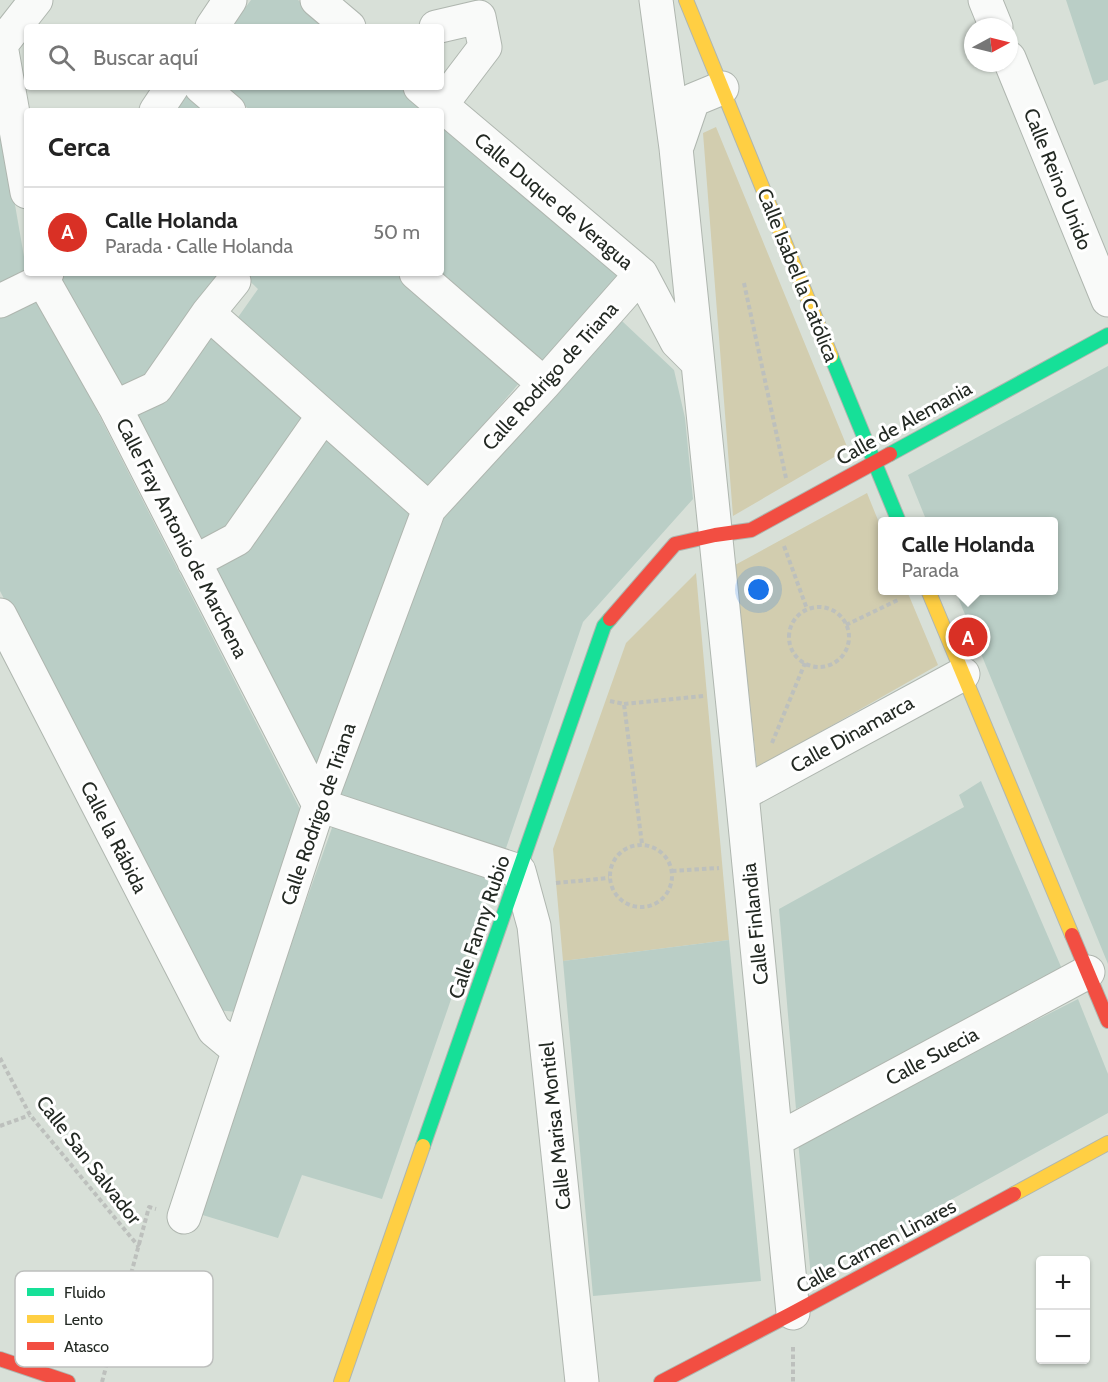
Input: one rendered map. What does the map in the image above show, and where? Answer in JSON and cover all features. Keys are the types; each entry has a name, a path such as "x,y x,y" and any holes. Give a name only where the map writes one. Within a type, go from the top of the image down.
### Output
{"street":[{"path":"24,176 0,44 36,0"},
{"path":"214,24 230,0"},
{"path":"317,0 345,24"},
{"path":"656,0 676,148 716,535"},
{"name":"Calle Isabel la Católica","path":"686,0 897,517"},
{"path":"985,0 992,18"},
{"name":"Calle Duque de Veragua","path":"444,25 479,17 485,47 444,84"},
{"name":"Calle Reino Unido","path":"1015,72 1108,300"},
{"path":"676,148 693,100 722,88"},
{"path":"158,108 170,90"},
{"path":"204,90 226,108"},
{"name":"Calle Duque de Veragua","path":"430,96 641,274 677,342 698,363"},
{"name":"Calle Rodrigo de Triana","path":"184,1217 319,805 429,509 641,274"},
{"path":"0,301 42,276"},
{"name":"Calle Fray Antonio de Marchena","path":"45,276 115,407 319,805"},
{"path":"419,276 544,384"},
{"path":"115,407 156,388 208,313 234,281"},
{"path":"208,313 429,509"},
{"name":"Calle de Alemania","path":"716,535 751,530 1108,335"},
{"path":"194,562 237,539 323,416"},
{"name":"Calle Finlandia","path":"716,535 793,1313"},
{"name":"Calle Fanny Rubio","path":"341,1382 604,626 675,544 716,535"},
{"path":"930,595 1108,1021"},
{"name":"Calle la Rábida","path":"0,615 214,1030 238,1050"},
{"name":"Calle Dinamarca","path":"742,794 963,674"},
{"path":"319,805 519,871"},
{"name":"Calle Marisa Montiel","path":"519,871 534,926 582,1382"},
{"name":"Calle Suecia","path":"776,1140 1088,972"},
{"name":"Calle Carmen Linares","path":"661,1382 1108,1143"},
{"path":"0,1359 15,1364"},
{"path":"24,1367 68,1382"}],"path":[{"path":"744,283 787,484"},
{"path":"782,539 807,609"},
{"path":"846,625 909,595"},
{"path":"825,607 841,617 846,625 849,635 848,645 836,662 826,666 816,666 797,658 791,649 789,640 793,622 798,614 807,609 825,607"},
{"path":"772,744 806,663"},
{"path":"606,699 624,704 707,696"},
{"path":"624,704 642,844"},
{"path":"631,845 653,846 668,860 672,871 669,890 662,899 645,907 634,907 617,897 611,888 609,878 610,868 615,858 631,845"},
{"path":"672,871 723,868"},
{"path":"556,883 609,878"},
{"name":"Calle San Salvador","path":"0,1058 30,1115 139,1247"},
{"path":"0,1126 30,1115"},
{"path":"132,1271 149,1207 184,1217"},
{"path":"102,1382 106,1367"}],"shaded area":[{"path":"716,127 848,449 733,516 703,133"},
{"path":"867,493 878,520 878,595 909,595 938,665 757,768 735,565"},
{"path":"696,573 729,940 563,961 553,849 626,643"}],"building":[{"path":"251,0 298,0 326,24 233,24"},
{"path":"1066,0 1108,0 1108,80 1094,85"},
{"path":"226,90 404,90 426,108 248,108"},
{"path":"184,91 204,108 173,108"},
{"path":"444,124 620,273 541,367 444,276"},
{"path":"0,125 24,257 24,276 0,288"},
{"path":"58,276 221,276 149,376 120,391 56,279"},
{"path":"244,276 398,276 520,382 430,488 234,323 258,289"},
{"path":"39,297 302,813 237,1012 216,1010 0,591 0,317"},
{"path":"622,321 674,370 685,418 693,499 583,622 504,854 337,800 436,524"},
{"path":"209,334 305,417 229,531 197,548 129,418"},
{"path":"1108,366 1108,964 957,595 1058,595 1058,517 925,517 908,475"},
{"path":"325,434 413,510 316,775 208,571"},
{"path":"981,781 1062,969 796,1109 779,909 964,807 959,795"},
{"path":"333,825 493,878 382,1199 302,1175 278,1238 196,1213"},
{"path":"729,940 761,1281 593,1296 563,961"},
{"path":"1078,999 1108,1074 1108,1113 811,1277 798,1141"}],"traffic: fast":[{"path":"890,454 1108,335"},
{"path":"831,356 897,517"},
{"path":"423,1146 604,626 610,619"}],"traffic: slow":[{"path":"686,0 831,356"},
{"path":"930,595 1072,935"},
{"path":"1014,1194 1108,1143"},
{"path":"341,1382 423,1146"}],"traffic: jam":[{"path":"610,619 675,544 751,530 890,454"},
{"path":"1072,935 1108,1021"},
{"path":"661,1382 1014,1194"},
{"path":"0,1359 15,1364"},
{"path":"24,1367 68,1382"}],"place":[{"name":"Calle Holanda","path":"968,637"}]}
